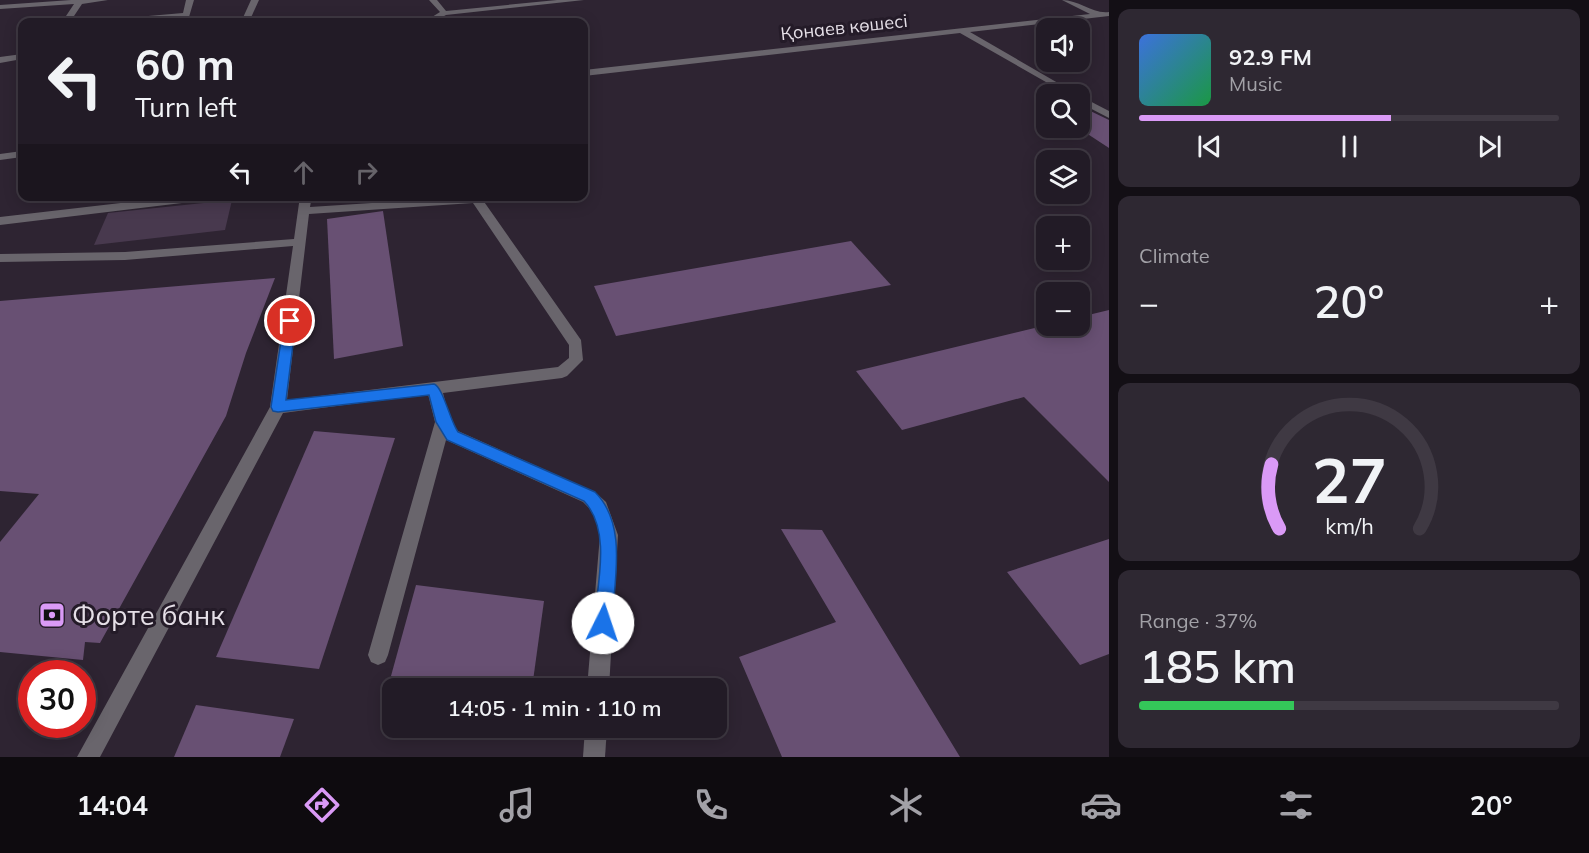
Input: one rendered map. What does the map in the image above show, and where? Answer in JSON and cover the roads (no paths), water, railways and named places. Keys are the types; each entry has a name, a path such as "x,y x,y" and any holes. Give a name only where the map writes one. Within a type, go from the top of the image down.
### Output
{"street":[{"path":"0,7 104,0"},
{"path":"150,18 186,15 190,0"},
{"path":"248,18 255,0"},
{"path":"433,0 444,13"},
{"path":"435,18 444,13 580,0"},
{"path":"1066,0 1109,20"},
{"path":"69,18 79,2"},
{"name":"Қонаев көшесі","path":"588,73 1109,14"},
{"path":"962,31 1055,84"},
{"path":"0,60 18,58"},
{"path":"1090,105 1109,115"},
{"path":"0,157 18,155"},
{"path":"0,221 172,201"},
{"path":"88,757 278,407 305,204 390,201"},
{"path":"278,407 562,372 576,360 576,344 477,201"},
{"path":"0,258 125,256 300,242"},
{"path":"434,389 443,422 452,436 590,496 600,508 609,535 599,678"},
{"path":"378,655 443,422"},
{"path":"594,757 595,738"}],"place":[{"name":"Форте банк","path":"52,615"}]}
